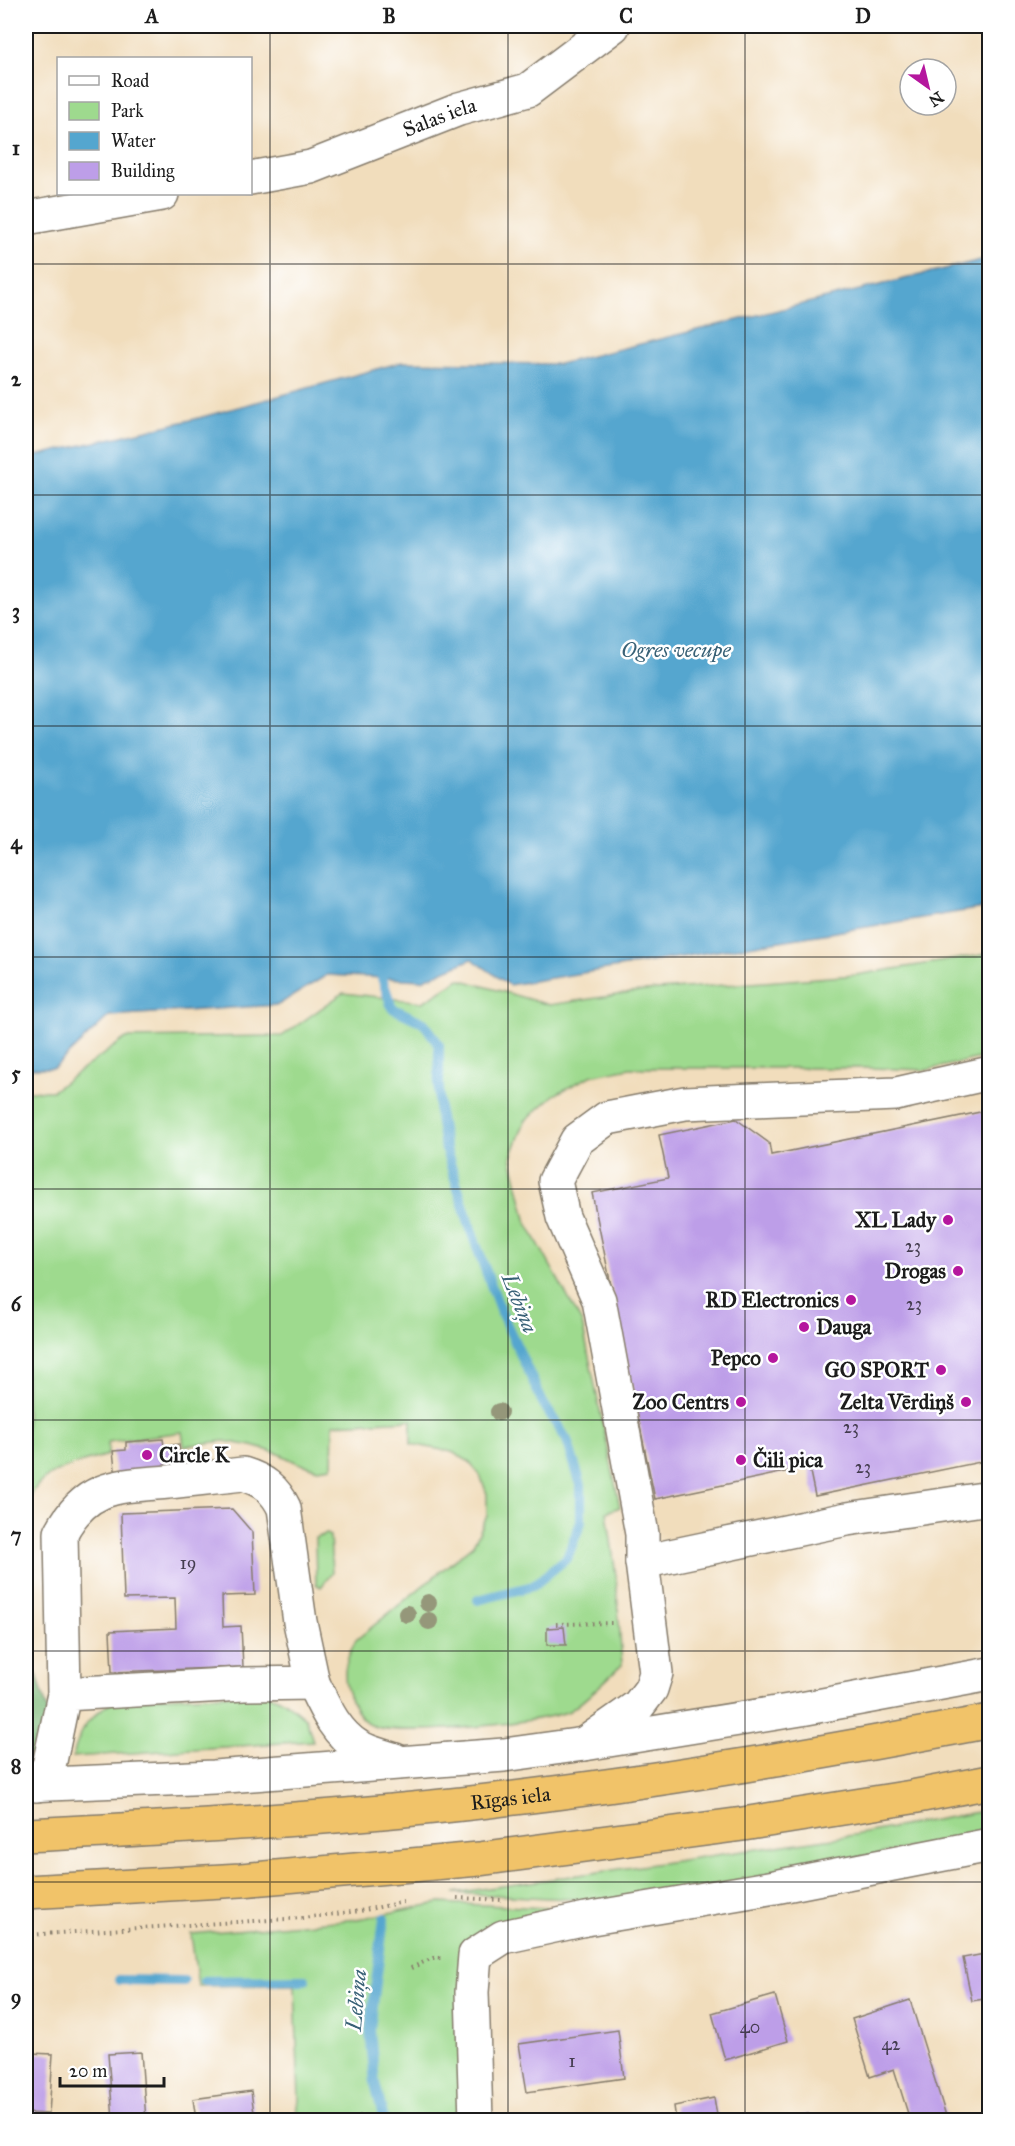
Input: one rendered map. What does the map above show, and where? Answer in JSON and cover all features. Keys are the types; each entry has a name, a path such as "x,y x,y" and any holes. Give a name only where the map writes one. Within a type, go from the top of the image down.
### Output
{"highway":[{"name":"Rīgas iela","path":"26,1835 234,1824 488,1801 735,1768 990,1721"},
{"path":"26,1892 242,1880 479,1858 743,1824 990,1782"}],"street":[{"name":"Salas iela","path":"252,178 311,167 459,109 528,90 613,26"},
{"path":"26,218 156,195"},
{"path":"584,1744 638,1706 651,1689 657,1673 642,1562 642,1534 599,1300 563,1217 555,1181 577,1140 607,1118 685,1103 896,1094 990,1073"},
{"path":"31,1785 49,1766 64,1694 61,1533 70,1516 84,1502 113,1487 243,1474 257,1478 269,1486 279,1496 284,1508 300,1622 313,1683 329,1716 359,1747 399,1762"},
{"path":"642,1562 847,1519 990,1498"},
{"path":"31,1785 214,1777 504,1755 813,1707 990,1674"},
{"path":"64,1694 244,1684 313,1683"},
{"path":"476,2121 472,1992 475,1955 503,1937 585,1919 775,1887 990,1845"}],"path":[{"path":"556,1624 623,1622"},
{"path":"446,1897 514,1901"},
{"path":"26,1935 302,1918 360,1911 411,1901"},
{"path":"359,2116 375,2121"}],"green space":[{"path":"989,954 989,1056 927,1070 630,1068 590,1076 554,1095 525,1121 511,1157 527,1223 582,1323 620,1507 607,1512 616,1576 622,1665 567,1712 499,1724 437,1730 408,1730 386,1729 371,1725 356,1710 347,1688 345,1670 356,1640 473,1545 487,1516 487,1494 480,1475 468,1461 452,1452 411,1444 411,1420 333,1424 332,1467 318,1469 277,1453 224,1441 184,1446 182,1432 108,1442 108,1455 70,1466 43,1480 35,1488 26,1507 26,1091 52,1091 126,1038 282,1036 343,993 423,1002 459,979 549,1005 645,991 856,975"},
{"path":"326,1534 330,1536 332,1573 321,1587 316,1584 315,1538"},
{"path":"26,1665 37,1675 50,1719 34,1754 26,1756"},
{"path":"265,1693 284,1701 306,1719 313,1741 73,1757 87,1723 116,1699"},
{"path":"989,1810 989,1833 626,1902 454,1893 854,1835"},
{"path":"439,1903 546,1908 544,1916 500,1922 467,1940 469,2120 296,2120 299,2100 295,1985 198,1986 191,1934 358,1919"}],"water":[{"name":"Ogres vecupe","path":"989,258 989,907 509,985 472,959 422,980 327,975 278,1005 109,1016 54,1068 26,1068 26,458 195,419 402,362 559,364"}],"building":[{"name":"Dauga","path":"990,1110 990,1460 815,1496 809,1467 655,1499 592,1193 668,1178 659,1135 736,1119 769,1143 771,1155"},
{"name":"Circle K","path":"163,1439 164,1446 179,1444 182,1471 116,1478 113,1451 126,1450 126,1442"},
{"name":"Circle K","path":"232,1509 252,1532 255,1595 222,1596 223,1627 241,1626 243,1667 112,1672 110,1631 176,1628 175,1598 124,1599 121,1513"},
{"path":"564,1627 566,1645 547,1645 547,1628"},
{"path":"990,1953 990,1998 972,2001 963,1958"},
{"path":"775,1995 788,2041 725,2060 712,2013"},
{"path":"910,2000 947,2119 910,2120 894,2069 870,2077 852,2019"},
{"path":"618,2030 624,2078 527,2092 519,2044"},
{"path":"141,2052 146,2120 113,2120 108,2054"},
{"path":"30,2053 53,2054 49,2114 26,2113"},
{"path":"251,2091 255,2120 196,2120 193,2099"},
{"path":"714,2098 718,2120 676,2120 674,2106"},
{"path":"808,2114 810,2120 791,2120"}],"waterway":[{"name":"Lebiņa","path":"382,978 392,1008 424,1023 439,1045 439,1112 445,1147 474,1239 501,1312 543,1403 567,1440 581,1485 581,1522 567,1558 533,1586 478,1600"},
{"name":"Lebiņa","path":"384,1918 370,2030 375,2083 384,2120"},
{"path":"119,1980 184,1981"},
{"path":"204,1981 305,1980"}],"place":[{"name":"XL Lady","path":"948,1220"},
{"name":"Drogas","path":"958,1271"},
{"name":"RD Electronics","path":"851,1300"},
{"name":"Dauga","path":"804,1327"},
{"name":"Pepco","path":"773,1358"},
{"name":"GO SPORT","path":"941,1370"},
{"name":"Zoo Centrs","path":"741,1402"},
{"name":"Zelta Vērdiņš","path":"966,1402"},
{"name":"Circle K","path":"147,1455"},
{"name":"Čili pica","path":"741,1460"}]}
